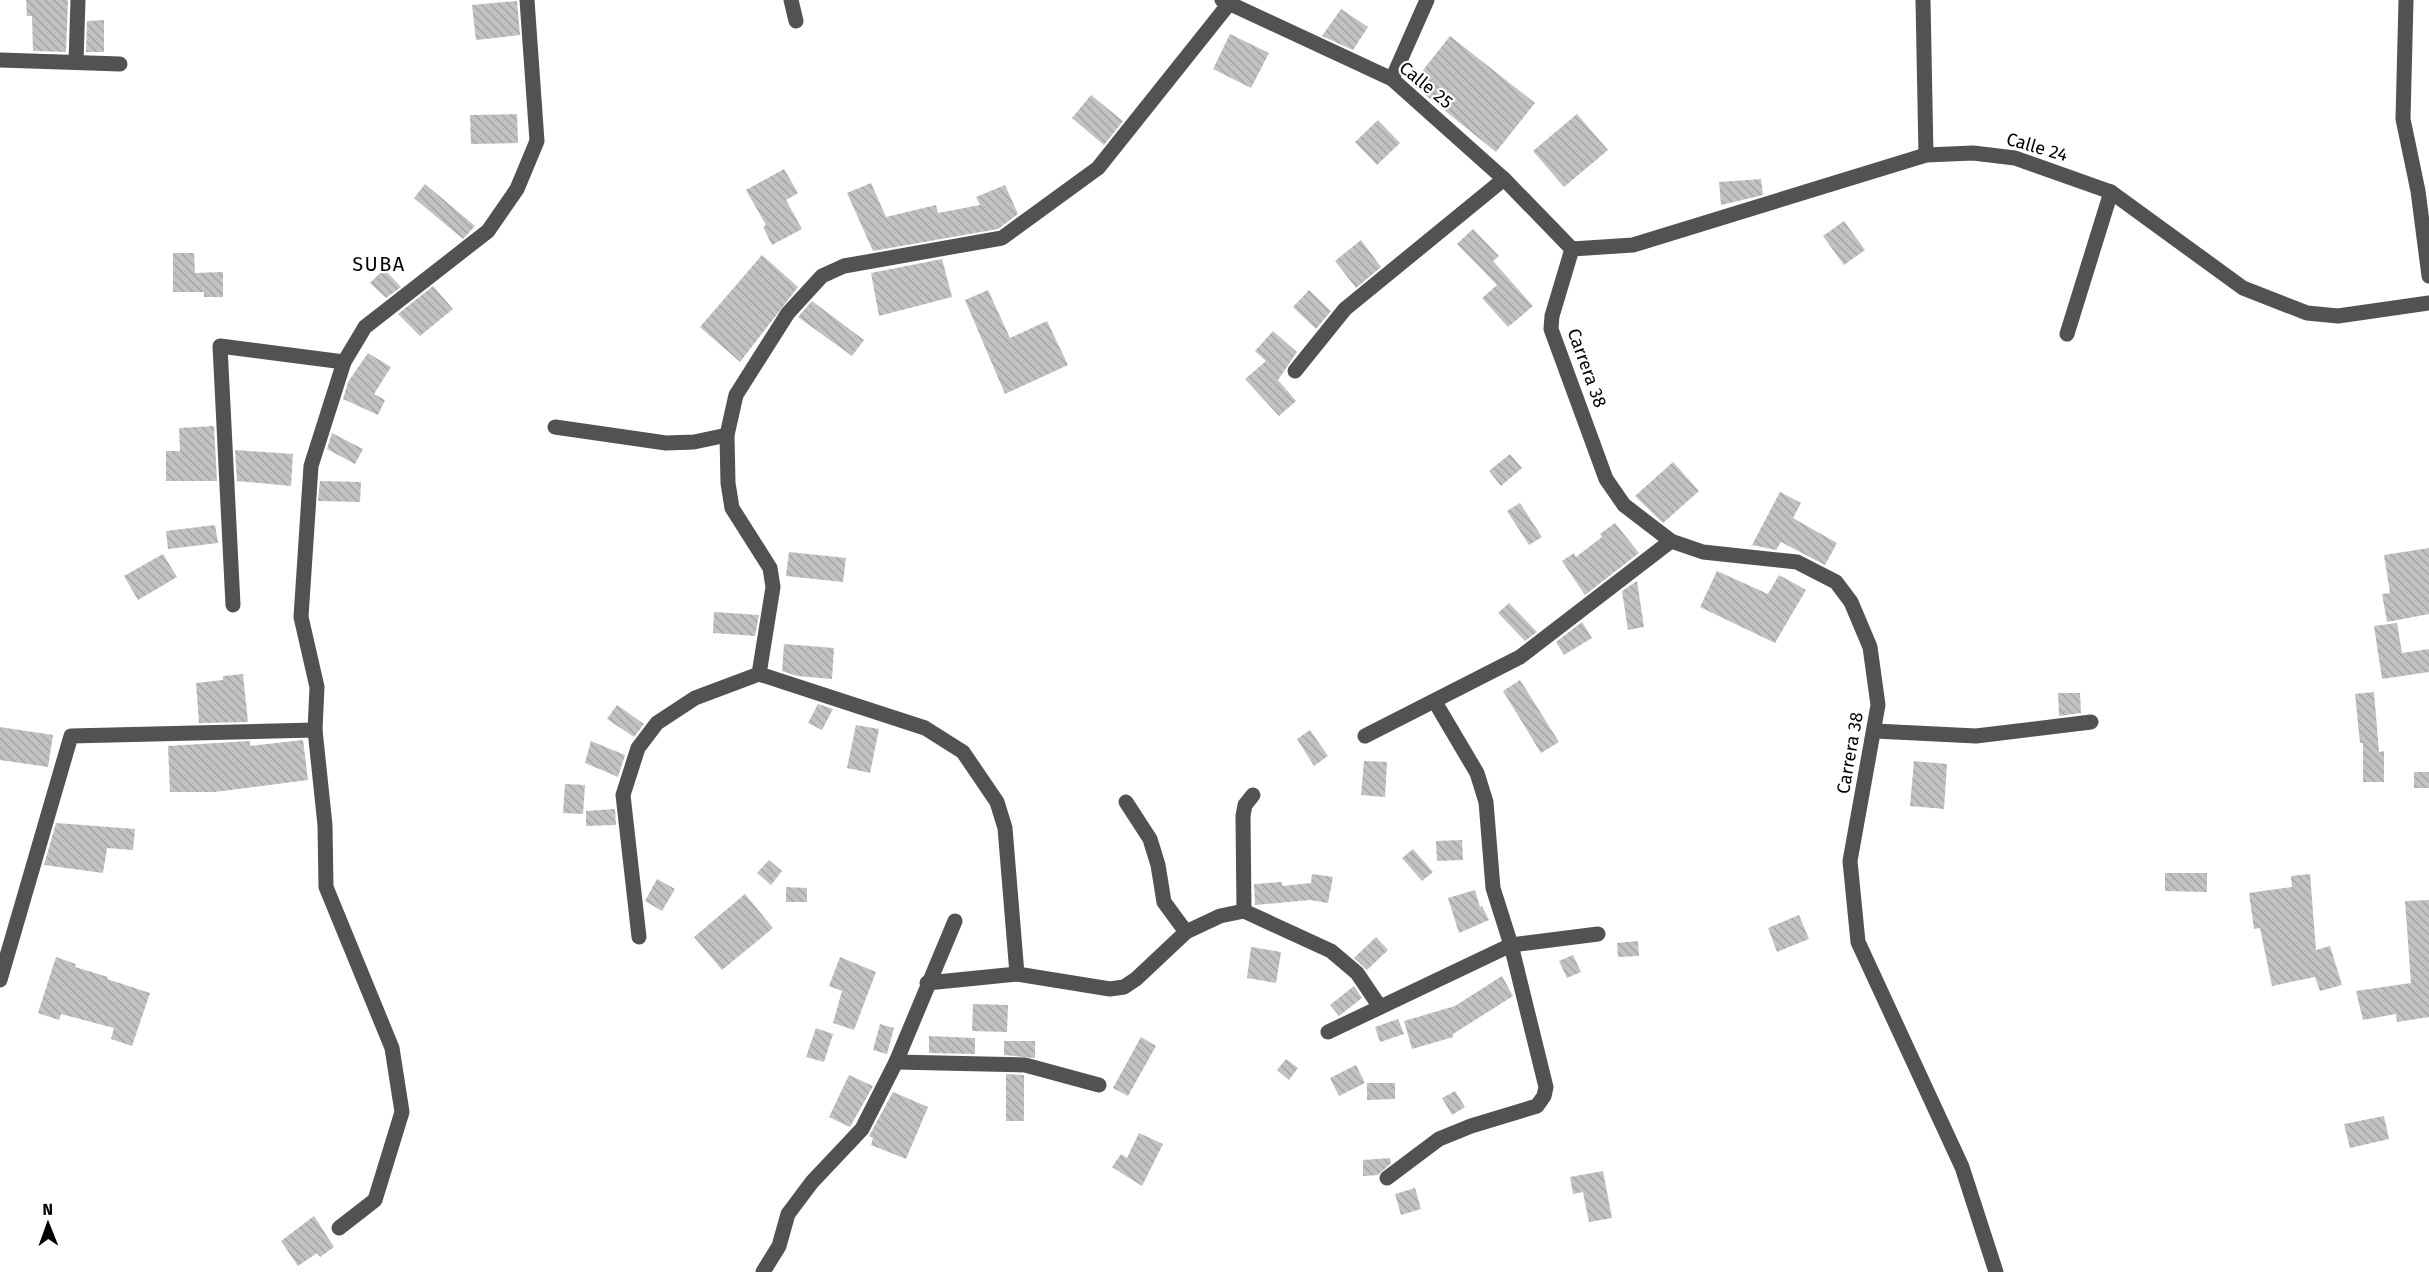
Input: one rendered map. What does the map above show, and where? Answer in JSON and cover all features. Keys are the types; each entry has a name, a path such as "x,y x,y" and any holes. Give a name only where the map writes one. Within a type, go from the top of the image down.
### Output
{"street":[{"path":"76,62 78,0"},
{"path":"339,1228 375,1200 402,1112 392,1048 326,887 325,825 315,730 317,687 301,617 311,466 344,362 365,327 488,231 517,189 537,141 527,0"},
{"path":"791,0 796,21"},
{"path":"1392,79 1427,0"},
{"path":"1923,0 1926,155"},
{"path":"2406,0 2403,119 2418,191 2429,276"},
{"path":"759,674 773,587 770,568 732,508 728,483 727,435 736,395 788,313 822,276 843,266 1002,238 1098,168 1225,2"},
{"name":"Calle 25","path":"1225,2 1392,79 1504,179 1572,249"},
{"path":"0,60 120,63"},
{"name":"Calle 24","path":"1572,249 1633,245 1926,155 1973,153 2015,158 2111,192 2243,288 2307,313 2338,316 2429,303"},
{"path":"1295,371 1345,309 1504,179"},
{"path":"2067,334 2111,192"},
{"name":"Carrera 38","path":"1572,249 1552,316 1551,329 1606,479 1624,504 1671,542 1703,552 1797,562 1836,582 1851,602 1870,647 1878,705 1851,861 1858,942 1962,1167 1996,1272"},
{"path":"233,605 220,346 344,362"},
{"path":"555,427 666,443 727,435"},
{"path":"1365,736 1520,657 1671,542"},
{"path":"639,937 623,795 638,748 657,723 695,698 759,674 925,728 963,752 997,802 1005,828 1017,974"},
{"path":"1387,1178 1439,1139 1471,1126 1537,1106 1544,1096 1546,1087 1511,945 1493,888 1486,802 1477,773 1435,702"},
{"path":"1875,731 1976,736 2091,722"},
{"path":"0,980 72,736 315,730"},
{"path":"1244,911 1243,816 1245,805 1253,795"},
{"path":"1126,802 1150,839 1158,865 1164,902 1186,932"},
{"path":"927,983 1017,974 1110,989 1124,987 1136,979 1186,932 1220,916 1244,911 1331,951 1357,973 1380,1007"},
{"path":"763,1272 779,1246 788,1214 812,1182 862,1129 896,1062 927,983 955,921"},
{"path":"1328,1032 1511,945 1598,934"},
{"path":"896,1062 1025,1065 1099,1085"}],"building":[{"path":"26,0 68,0 66,52 33,51 32,16 27,16"},
{"path":"517,1 520,35 476,40 472,5"},
{"path":"1341,9 1368,27 1353,50 1322,36"},
{"path":"104,20 104,52 86,52 87,21"},
{"path":"1230,34 1269,53 1251,88 1213,69"},
{"path":"1450,36 1535,103 1496,152 1412,84"},
{"path":"1091,95 1123,121 1104,145 1072,118"},
{"path":"517,114 518,143 471,144 470,115"},
{"path":"1577,114 1608,150 1564,187 1533,151"},
{"path":"1378,120 1400,143 1377,165 1355,142"},
{"path":"784,169 798,193 786,200 802,229 772,245 763,227 766,225 746,190"},
{"path":"1761,179 1763,195 1721,205 1719,182"},
{"path":"871,183 886,217 936,205 938,213 980,205 976,197 1005,185 1018,214 998,229 873,251 847,193"},
{"path":"425,184 475,226 463,239 414,198"},
{"path":"1844,221 1865,250 1844,265 1823,236"},
{"path":"1473,229 1499,256 1493,261 1533,306 1508,327 1482,298 1497,285 1457,244"},
{"path":"1361,240 1381,267 1356,288 1335,261"},
{"path":"173,253 194,253 195,273 223,272 223,297 204,297 204,292 173,292"},
{"path":"762,255 798,287 740,362 700,327"},
{"path":"942,259 952,297 879,316 871,273"},
{"path":"384,269 401,287 386,298 370,283"},
{"path":"433,286 453,309 420,336 398,314"},
{"path":"988,290 1010,338 1047,321 1068,365 1005,394 965,300"},
{"path":"1309,290 1331,311 1316,329 1293,307"},
{"path":"812,301 864,340 852,356 798,317"},
{"path":"1273,331 1297,352 1278,380 1296,401 1279,416 1245,379 1266,361 1255,351"},
{"path":"368,353 391,367 374,394 385,400 378,415 343,399 348,382"},
{"path":"214,426 217,481 166,481 166,451 180,451 179,428"},
{"path":"332,433 363,449 355,464 327,449"},
{"path":"235,450 293,454 291,486 237,481"},
{"path":"1510,454 1522,468 1501,486 1489,471"},
{"path":"1673,462 1699,491 1663,523 1635,496"},
{"path":"320,481 361,482 360,502 318,501"},
{"path":"1780,492 1801,503 1793,518 1837,543 1825,565 1781,542 1776,550 1752,545"},
{"path":"1520,503 1542,537 1529,545 1507,511"},
{"path":"1615,523 1639,553 1585,595 1562,561 1574,553 1576,557 1602,537 1600,534"},
{"path":"215,525 218,543 168,549 166,531"},
{"path":"2429,548 2429,614 2387,622 2382,594 2390,593 2384,555"},
{"path":"789,552 846,558 843,582 786,576"},
{"path":"163,554 177,577 138,600 124,576"},
{"path":"1717,571 1768,594 1779,575 1806,590 1775,643 1700,607"},
{"path":"1637,581 1644,627 1628,630 1622,591"},
{"path":"1509,603 1537,632 1525,641 1498,613"},
{"path":"714,612 759,615 755,636 713,633"},
{"path":"1582,622 1592,638 1564,655 1556,642"},
{"path":"2397,623 2402,653 2429,649 2429,672 2382,679 2374,626"},
{"path":"784,644 834,648 832,679 797,676 782,671"},
{"path":"243,674 248,722 199,723 196,683 223,680 223,676"},
{"path":"1520,680 1559,742 1541,753 1503,691"},
{"path":"2374,692 2379,752 2384,751 2384,782 2363,782 2363,743 2360,743 2355,694"},
{"path":"2058,693 2080,693 2081,713 2059,716"},
{"path":"818,704 833,709 822,730 808,723"},
{"path":"617,705 644,724 634,737 607,719"},
{"path":"856,725 879,729 870,773 847,768"},
{"path":"0,727 53,735 48,767 0,760"},
{"path":"1310,730 1328,756 1314,766 1297,739"},
{"path":"303,740 308,780 214,792 170,792 168,746 250,741 250,746"},
{"path":"591,741 625,755 618,777 585,763"},
{"path":"1364,761 1387,762 1385,797 1361,795"},
{"path":"1914,761 1947,764 1944,809 1910,806"},
{"path":"2414,772 2429,772 2429,788 2414,788"},
{"path":"565,784 585,785 583,814 563,813"},
{"path":"615,809 616,825 586,826 586,811"},
{"path":"56,823 135,829 133,850 107,848 103,873 44,865"},
{"path":"1462,840 1463,860 1437,861 1436,841"},
{"path":"1413,849 1433,872 1422,881 1402,858"},
{"path":"769,860 782,871 771,885 757,873"},
{"path":"2165,873 2207,873 2207,892 2165,891"},
{"path":"1312,874 1333,877 1328,903 1310,900 1255,905 1254,884 1282,882 1282,886 1311,883"},
{"path":"2310,874 2316,950 2330,946 2342,985 2320,991 2315,977 2272,986 2260,928 2254,929 2249,893 2292,887 2291,876"},
{"path":"657,879 675,889 662,911 645,901"},
{"path":"786,887 807,888 807,902 786,902"},
{"path":"1475,890 1480,907 1482,906 1489,920 1459,933 1448,898"},
{"path":"745,894 773,928 722,970 694,937"},
{"path":"2429,900 2429,1017 2397,1022 2396,1014 2363,1020 2356,991 2411,983 2405,901"},
{"path":"1799,915 1809,939 1777,952 1768,928"},
{"path":"1376,937 1388,950 1367,970 1354,958"},
{"path":"1638,941 1639,956 1618,957 1617,943"},
{"path":"1251,947 1281,952 1276,983 1247,978"},
{"path":"1573,955 1581,972 1567,978 1559,961"},
{"path":"56,957 76,964 75,967 150,993 132,1046 111,1039 114,1028 61,1014 59,1020 38,1013"},
{"path":"840,957 876,972 854,1030 833,1023 842,991 829,986"},
{"path":"1502,976 1513,996 1453,1034 1453,1037 1412,1049 1404,1021 1455,1006"},
{"path":"1354,986 1362,998 1339,1016 1330,1005"},
{"path":"973,1004 1008,1005 1007,1032 972,1031"},
{"path":"1398,1019 1404,1034 1380,1042 1375,1027"},
{"path":"880,1024 894,1028 887,1054 873,1050"},
{"path":"816,1028 833,1034 824,1062 806,1057"},
{"path":"929,1036 975,1038 975,1054 929,1053"},
{"path":"1141,1037 1156,1046 1128,1096 1113,1088"},
{"path":"1004,1041 1035,1041 1035,1058 1004,1055"},
{"path":"1286,1059 1298,1068 1289,1080 1277,1070"},
{"path":"1356,1065 1365,1083 1339,1096 1330,1078"},
{"path":"1006,1074 1024,1075 1024,1121 1006,1121"},
{"path":"849,1075 873,1086 850,1127 829,1117"},
{"path":"1367,1083 1395,1083 1395,1099 1367,1100"},
{"path":"1455,1091 1465,1107 1452,1115 1442,1098"},
{"path":"893,1092 928,1107 906,1159 871,1145 873,1138 869,1136"},
{"path":"2384,1116 2389,1139 2350,1148 2344,1124"},
{"path":"1139,1133 1163,1144 1142,1186 1112,1167 1121,1154 1127,1158"},
{"path":"1390,1158 1391,1163 1378,1175 1363,1176 1363,1160"},
{"path":"1603,1171 1612,1218 1589,1222 1583,1192 1573,1194 1570,1177"},
{"path":"1415,1188 1421,1209 1401,1215 1395,1194"},
{"path":"314,1216 334,1247 320,1257 317,1253 298,1266 281,1241"}],"district":[{"name":"SUBA","path":"379,264"}]}
